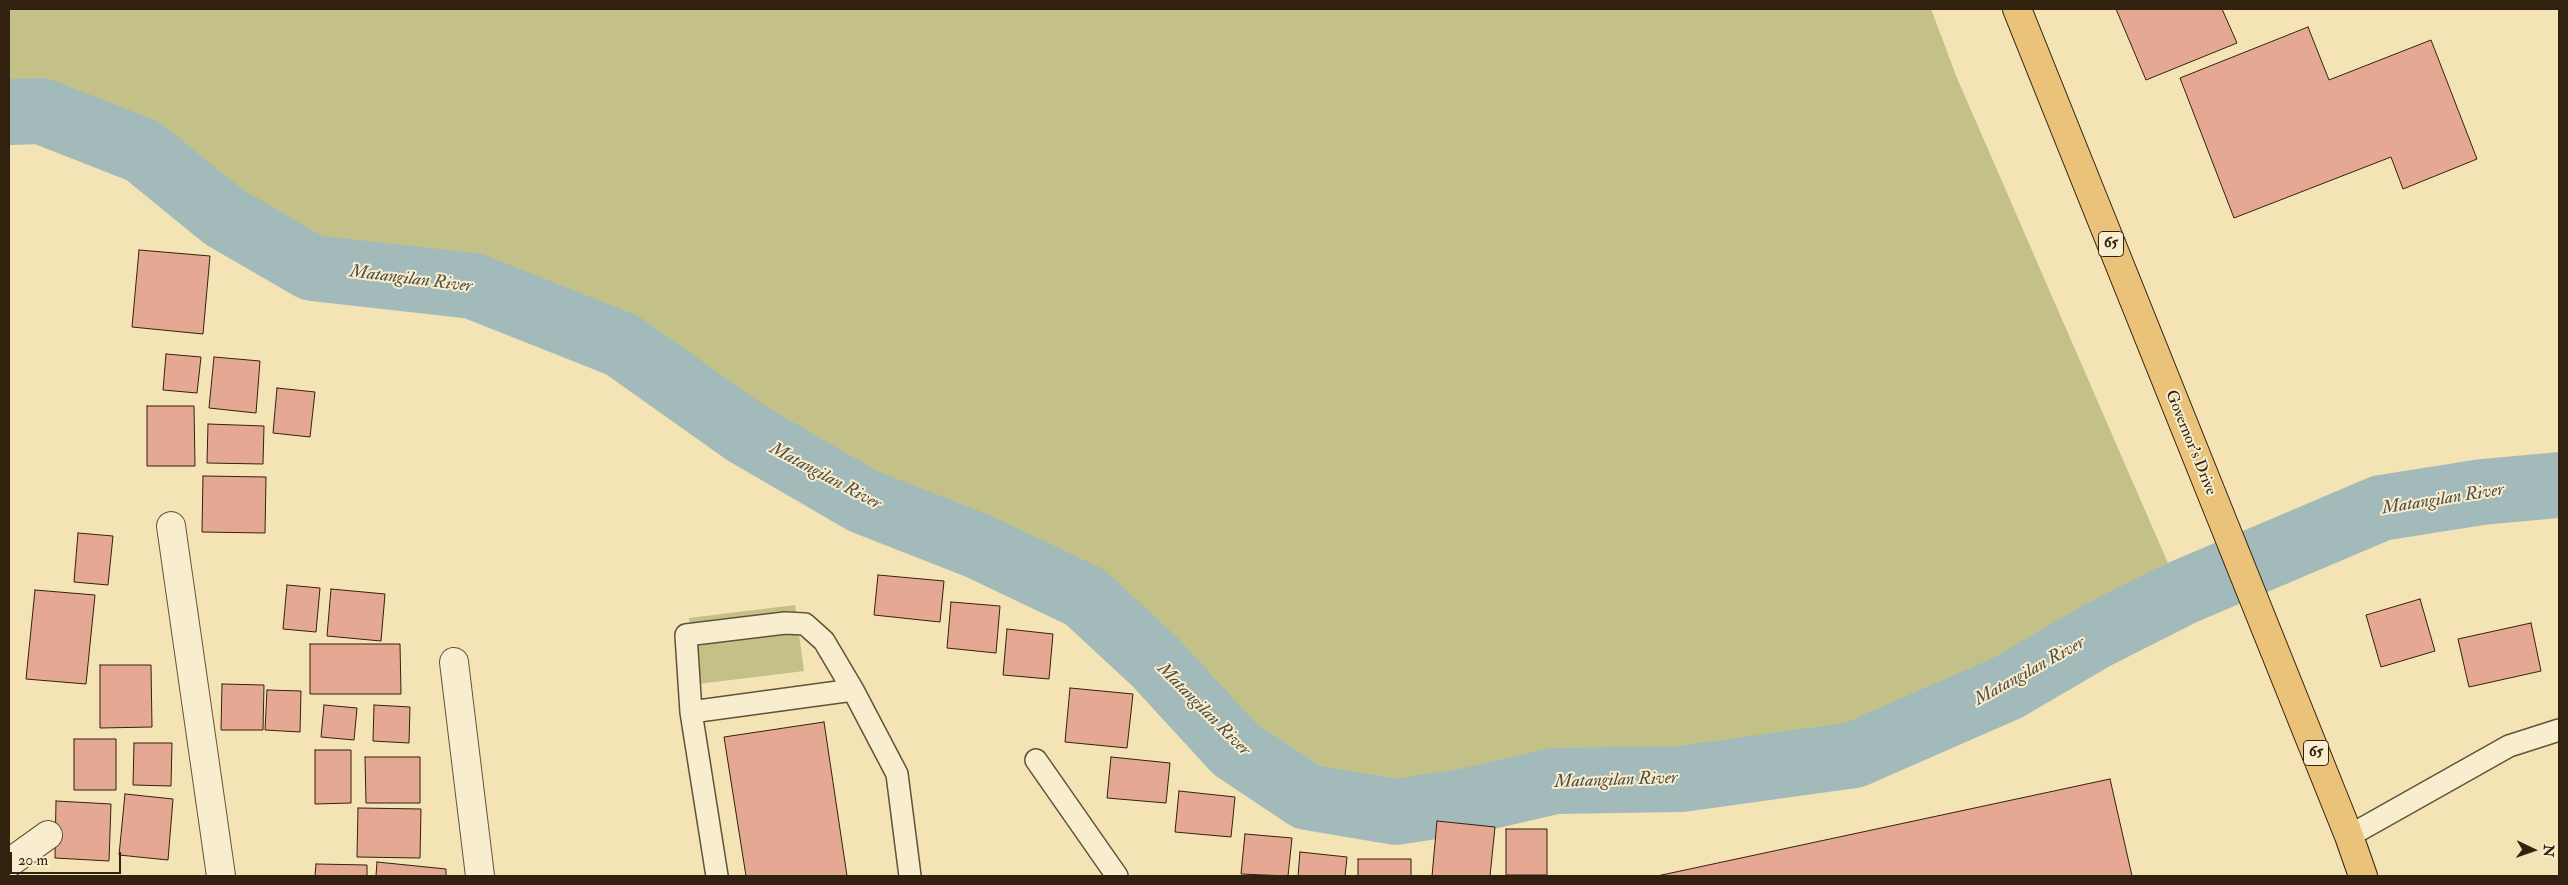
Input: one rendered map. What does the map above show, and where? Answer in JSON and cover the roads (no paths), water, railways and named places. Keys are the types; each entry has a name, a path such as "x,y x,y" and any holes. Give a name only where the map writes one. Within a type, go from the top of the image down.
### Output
{"main road":[{"name":"Governor's Drive","path":"2018,9 2349,836 2363,876"}],"street":[{"path":"171,526 221,876"},
{"path":"454,662 480,876"},
{"path":"9,863 48,835"}],"lane":[{"path":"717,876 691,712 686,635 784,623 805,624 824,642 853,690 897,774 910,876"},
{"path":"691,712 853,690"},
{"path":"2349,836 2508,746 2559,730"},
{"path":"1036,760 1117,876"}],"waterway":[{"name":"Matangilan River","path":"9,112 41,111 143,151 224,217 312,268 473,286 622,345 746,433 863,501 978,546 1085,597 1155,662 1235,749 1307,797 1396,812 1468,801 1555,781 1681,779 1854,755 2007,688 2096,636 2181,593 2381,508 2482,492 2559,485"}]}
